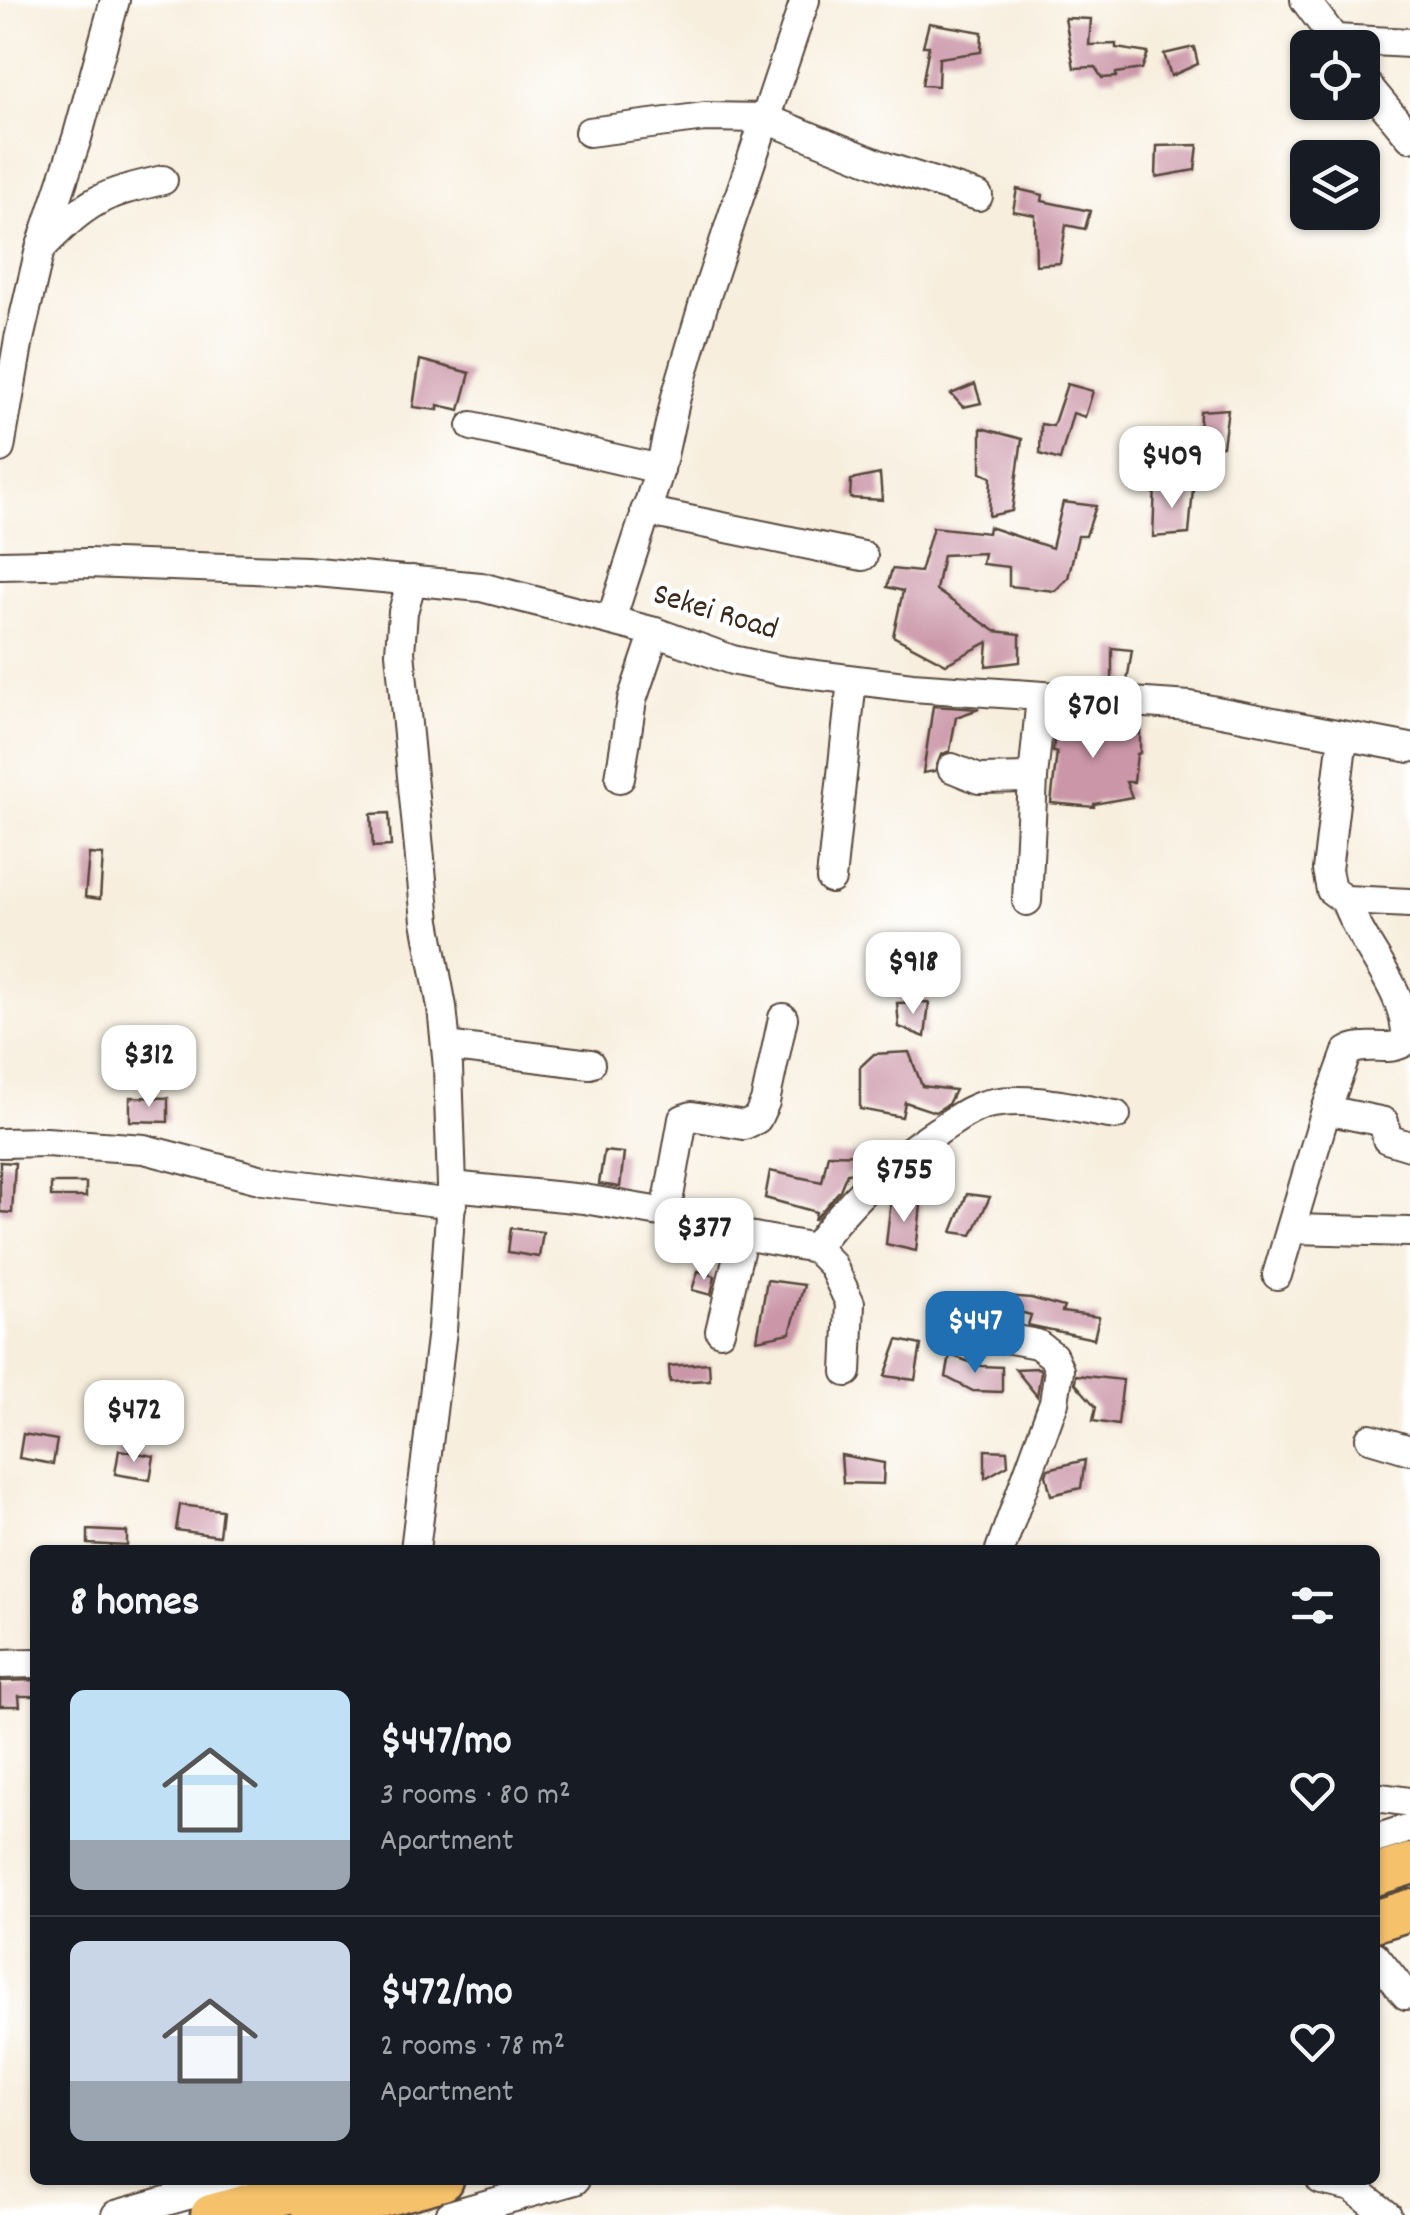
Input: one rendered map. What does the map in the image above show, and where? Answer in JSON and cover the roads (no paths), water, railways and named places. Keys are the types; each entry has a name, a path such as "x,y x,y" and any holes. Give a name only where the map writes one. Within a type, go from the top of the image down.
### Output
{"highway":[{"path":"1380,1873 1410,1864"},
{"path":"1380,1919 1410,1910"},
{"path":"224,2190 280,2185"},
{"path":"313,2215 424,2185"}],"street":[{"path":"0,448 40,249 77,138 114,0"},
{"path":"611,620 660,469 676,396 805,0"},
{"path":"1305,0 1328,30"},
{"path":"1380,43 1410,43"},
{"path":"1380,101 1410,138"},
{"path":"589,132 705,117 764,118 886,166 978,196"},
{"path":"40,249 81,208 115,192 163,180"},
{"path":"472,426 660,469"},
{"path":"644,511 863,556"},
{"name":"Sekei Road","path":"0,565 88,563 306,570 481,587 654,632 732,660 852,680 1042,698 1190,706 1410,748"},
{"path":"412,580 403,612 400,652 426,921 446,1046 452,1195 442,1330 416,1545"},
{"path":"620,778 632,700 654,632"},
{"path":"832,879 852,680"},
{"path":"1027,901 1033,778 1042,698"},
{"path":"1343,736 1327,870 1330,890 1345,900 1410,904"},
{"path":"952,768 978,779 1033,778"},
{"path":"1277,1275 1326,1110 1349,1050 1397,1047 1404,1044 1407,1036 1397,995 1354,926 1345,900"},
{"path":"666,1213 683,1119 692,1116 744,1126 757,1119 765,1102 783,1018"},
{"path":"446,1046 590,1064"},
{"path":"816,1248 838,1215 878,1174 976,1108 988,1103 1025,1102 1116,1115"},
{"path":"1326,1110 1383,1122 1386,1138 1410,1146"},
{"path":"0,1144 46,1142 144,1149 263,1180 452,1195 584,1199 666,1213 743,1235 816,1248 832,1265 850,1303 847,1372"},
{"path":"1292,1229 1410,1232"},
{"path":"720,1331 743,1235"},
{"path":"968,1331 1036,1344 1053,1356 1059,1370 1054,1402 1002,1545"},
{"path":"1370,1438 1410,1450"},
{"path":"0,1664 30,1664"},
{"path":"1380,1798 1410,1802"},
{"path":"1380,1837 1410,1828"},
{"path":"1380,1962 1406,1995"},
{"path":"450,2215 531,2204 566,2185"},
{"path":"1340,2185 1352,2188 1387,2215"},
{"path":"116,2215 224,2190"}]}
